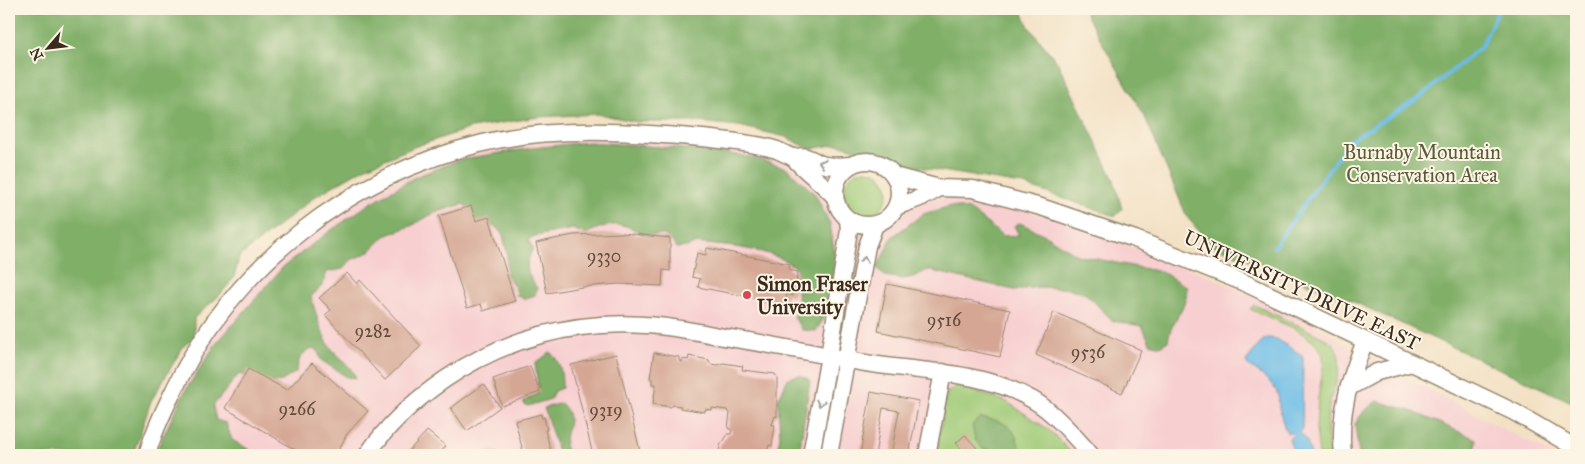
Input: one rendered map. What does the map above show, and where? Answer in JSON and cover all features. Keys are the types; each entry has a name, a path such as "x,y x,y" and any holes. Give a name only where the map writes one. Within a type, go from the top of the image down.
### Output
{"street":[{"path":"147,455 160,419 192,352 240,287 272,255 322,214 408,167 486,142 531,135 579,132 650,134 731,142 774,149 794,157 804,156 822,164 835,167 851,165 860,161 879,163 894,176 898,186 899,197 891,215 875,225 866,226 848,220 837,206 835,187 838,178 851,165"},
{"path":"794,157 801,166 816,177 835,197"},
{"name":"UNIVERSITY DRIVE EAST","path":"894,176 939,188 974,189 991,192 1089,223 1237,279 1514,412 1576,448"},
{"name":"UNIVERSITY DRIVE EAST","path":"896,207 922,196 933,194 939,188"},
{"path":"810,455 829,356 849,230 848,220"},
{"path":"829,455 867,246 875,225"},
{"path":"367,455 394,423 422,396 462,368 496,350 534,337 562,329 596,325 648,325 846,359 982,379 1006,387 1034,401 1066,428 1091,455"},
{"path":"1343,455 1343,416 1348,388 1365,341"},
{"path":"1348,388 1377,372 1412,363"},
{"path":"927,455 943,372"}],"shaded area":[{"name":"Simon Fraser University","path":"601,138 638,140 756,153 784,163 803,174 825,196 842,232 877,238 904,213 927,201 948,197 971,196 987,199 1065,222 1237,289 1327,332 1340,342 1382,362 1388,375 1414,382 1554,455 155,455 165,425 205,348 233,309 257,281 312,232 358,201 403,178 467,155 522,144"}],"green space":[{"path":"9,9 1021,9 1029,27 1058,63 1114,180 1122,209 1115,216 1021,184 912,166 838,144 810,149 786,137 739,126 697,122 637,122 599,114 538,117 471,128 414,147 364,168 316,196 239,257 234,278 219,296 194,318 194,337 183,347 151,401 133,455 9,455"},
{"name":"Burnaby Mountain Conservation Area","path":"1083,9 1576,9 1576,404 1352,301 1211,245 1187,217 1145,117"},
{"path":"589,142 704,150 751,157 787,168 815,194 830,224 835,257 833,291 822,321 816,331 802,330 794,317 799,302 797,294 797,268 786,261 761,252 735,247 696,243 687,247 676,248 665,235 644,234 621,225 605,226 585,234 573,229 535,236 528,240 533,248 527,265 530,278 537,288 535,295 524,299 516,295 517,292 507,274 507,253 503,235 495,226 481,226 471,220 471,209 463,204 434,213 413,225 385,236 369,252 351,260 343,269 327,272 322,286 311,297 329,345 350,368 356,378 347,377 321,360 317,349 307,350 300,358 296,372 282,381 263,383 239,374 213,406 216,420 226,423 232,440 250,450 253,455 154,455 185,391 215,345 283,267 330,231 369,204 415,177 462,159 532,148"},
{"path":"862,170 870,170 882,176 888,192 882,208 870,214 862,214 850,208 844,196 844,188 850,176"},
{"path":"951,206 970,210 1003,236 1019,235 1014,226 1020,223 1045,235 1077,255 1162,272 1187,287 1185,301 1169,334 1168,341 1160,346 1150,343 1142,326 1113,321 1086,294 1071,289 1041,287 1014,290 928,270 913,277 903,279 885,276 877,268 892,237 923,214"},
{"path":"1254,305 1330,341 1338,352 1339,370 1329,404 1327,419 1330,455 1319,455 1316,428 1318,398 1324,362 1322,353 1315,343 1296,329 1250,309"},
{"path":"550,352 557,359 560,368 562,388 554,391 551,399 528,406 524,404 524,401 539,393 535,364"},
{"path":"800,375 810,380 799,455 776,455 780,437 778,400 788,378"},
{"path":"957,385 1007,402 1048,429 1074,455 936,455 946,394"},
{"path":"1377,401 1409,410 1476,439 1475,455 1359,455 1355,424 1364,411"},
{"path":"561,403 566,409 569,419 565,444 570,455 559,455 544,408"},
{"path":"980,418 998,421 1009,427 1019,445 1021,455 992,455 990,449 983,449 975,440 972,425"}],"water":[{"path":"1267,338 1277,339 1303,358 1302,429 1299,432 1306,439 1311,455 1294,455 1289,438 1294,435 1293,433 1287,433 1283,424 1276,390 1265,378 1247,364 1246,361 1263,340"}],"building":[{"path":"471,206 476,221 489,217 515,301 483,311 481,304 467,308 439,216"},
{"path":"622,233 670,238 670,271 663,270 662,286 618,284 582,287 547,293 536,243 573,235"},
{"path":"707,248 790,264 789,270 798,272 793,296 787,294 785,304 698,287 700,279 692,277 697,253 706,255"},
{"path":"347,273 357,284 360,280 421,346 385,380 325,315 331,310 319,298"},
{"path":"887,284 1010,310 1000,357 878,331"},
{"path":"1054,312 1141,350 1122,393 1036,355"},
{"path":"654,353 679,357 679,361 682,362 682,359 688,360 689,356 709,360 710,364 717,365 723,363 743,366 742,370 775,374 777,377 777,417 775,416 772,425 775,425 772,446 769,445 766,455 718,455 721,443 728,434 731,434 732,430 728,428 730,413 727,410 712,408 712,410 705,409 705,412 680,408 681,406 673,405 671,407 653,404 656,384 652,384 652,379 650,378"},
{"path":"616,354 641,455 593,455 571,365"},
{"path":"312,363 368,411 347,434 336,455 326,452 324,455 304,455 225,408 248,369 287,390"},
{"path":"530,366 540,392 502,406 493,379"},
{"path":"484,384 500,407 467,431 451,408"},
{"path":"871,392 919,401 909,455 891,455 899,411 883,408 875,455 860,455"},
{"path":"541,414 542,418 544,417 547,430 545,430 552,455 524,455 515,421"},
{"path":"427,431 446,446 438,455 405,455"},
{"path":"965,435 977,448 970,455 967,455 956,443"},
{"path":"495,450 496,455 479,455"}],"waterway":[{"path":"1274,247 1349,141 1419,98 1481,47 1499,9"}],"place":[{"name":"Simon Fraser University","path":"747,295"}]}
